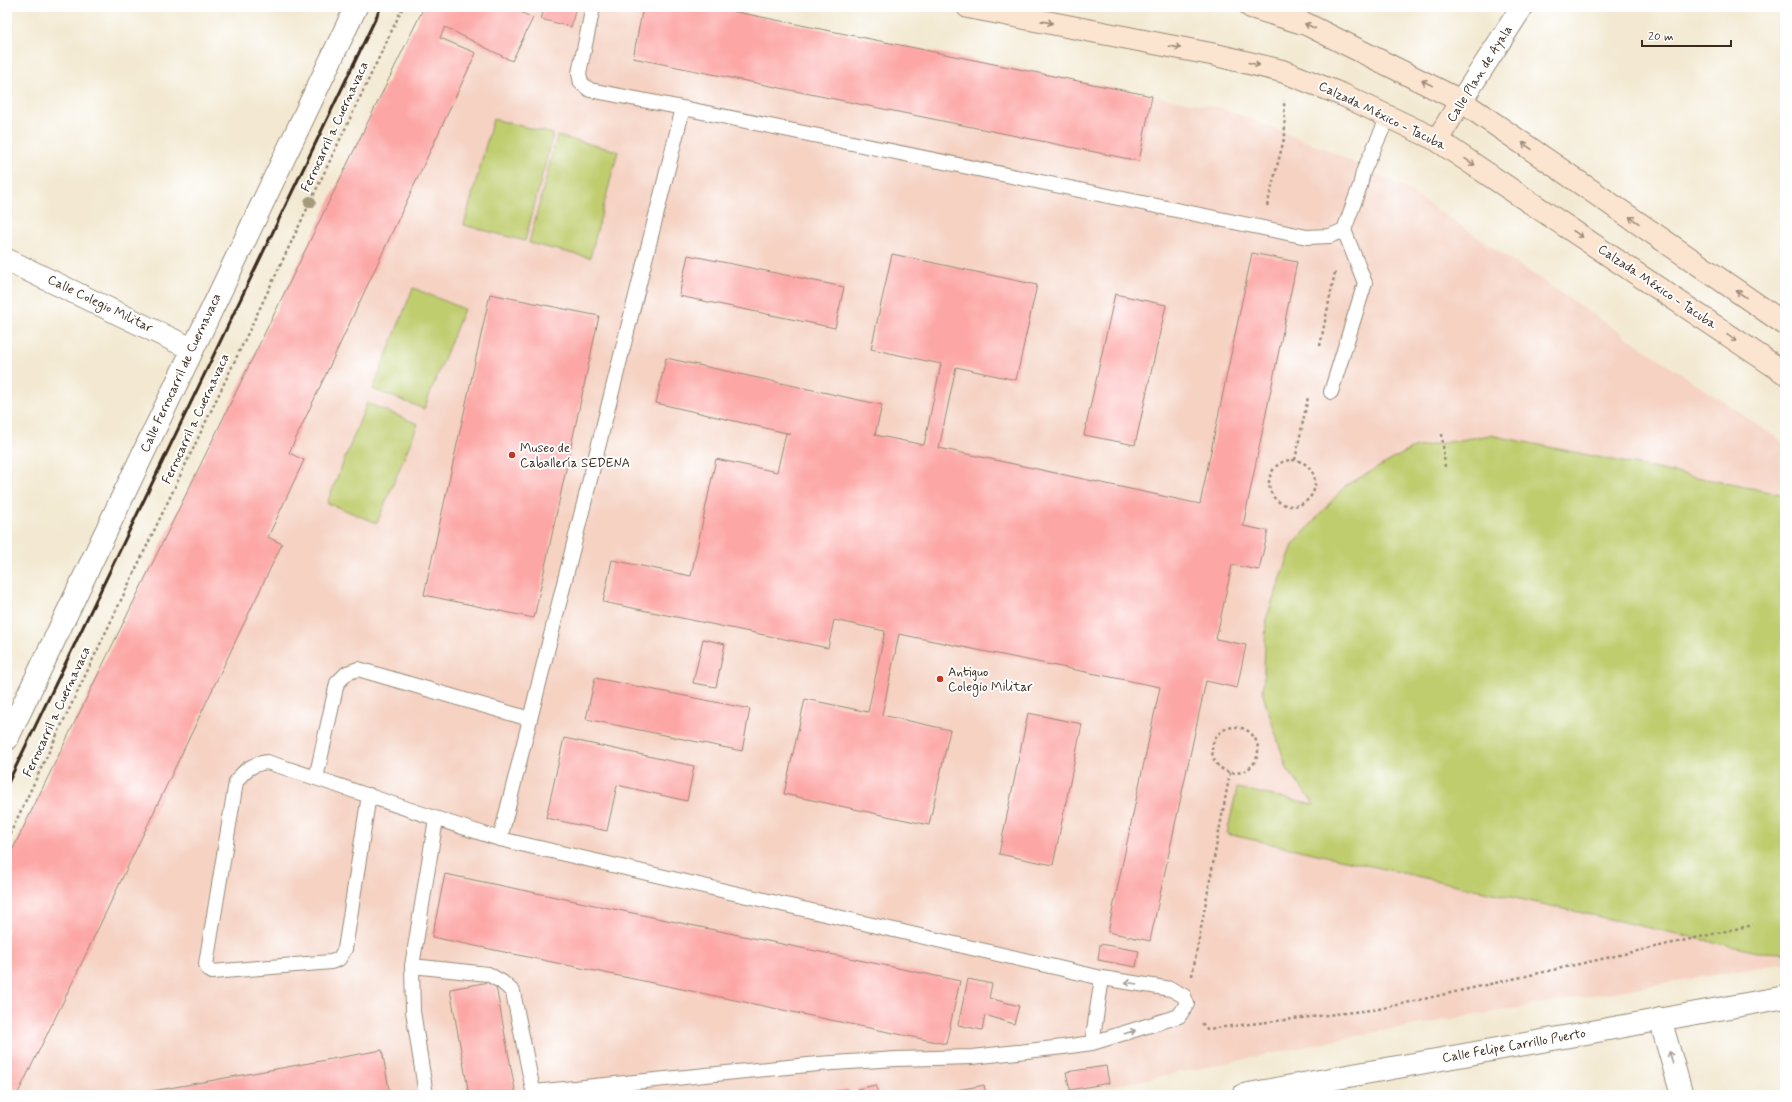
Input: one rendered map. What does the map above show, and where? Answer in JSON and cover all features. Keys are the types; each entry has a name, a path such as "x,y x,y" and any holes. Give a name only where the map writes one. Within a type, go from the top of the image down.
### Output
{"main road":[{"name":"Calzada México - Tacuba","path":"968,7 1216,55 1282,71 1343,95 1437,140 1785,373"},
{"path":"1251,7 1306,24 1462,101 1785,324"},
{"name":"Calle Plan de Ayala","path":"1437,140 1462,101"}],"street":[{"name":"Calle Ferrocarril de Cuernavaca","path":"7,739 356,7"},
{"name":"Calle Plan de Ayala","path":"1462,101 1522,7"},
{"name":"Calle Colegio Militar","path":"7,260 192,349"},
{"name":"Calle Felipe Carrillo Puerto","path":"1243,1095 1785,997"},
{"path":"1660,1019 1682,1095"}],"lane":[{"path":"593,7 579,73 581,83 590,90 1307,237 1330,236 1344,230"},
{"path":"500,839 683,108"},
{"path":"1331,392 1365,283 1344,230 1360,186 1363,172 1388,117"},
{"path":"316,778 337,683 347,673 358,669 530,719"},
{"path":"369,795 345,949 339,959 331,962 212,972 208,969 206,964 236,782 243,772 256,764 267,762 369,795 436,819 500,839 1102,978 1171,989 1184,996 1187,1004 1180,1016 1092,1043 972,1057 896,1059 818,1064 534,1094 513,992 502,982 488,974 412,966"},
{"path":"426,1095 413,1011 412,966 436,819"},
{"path":"1092,1043 1102,978"}],"path":[{"name":"Ferrocarril a Cuernavaca","path":"7,840 403,7"},
{"path":"1261,228 1285,134 1282,71"},
{"path":"1442,434 1445,467"},
{"path":"1287,460 1295,460 1302,462 1313,472 1315,487 1308,500 1294,506 1287,506 1274,498 1268,483 1274,468 1280,463 1287,460"},
{"path":"1238,727 1252,733 1258,747 1258,754 1256,761 1245,771 1230,773 1222,770 1212,758 1212,742 1216,735 1223,729 1238,727"},
{"path":"1230,773 1187,1004 1207,1029 1379,1009 1753,925"}],"shaded area":[{"name":"Antiguo Colegio Militar","path":"424,7 712,7 1152,96 1222,108 1330,151 1403,187 1785,443 1785,963 1387,1030 1070,1095 7,1095 7,861"}],"green space":[{"path":"493,119 553,134 525,241 464,225"},
{"path":"557,136 618,151 590,258 529,243"},
{"path":"413,288 464,309 424,409 373,389"},
{"path":"367,403 418,424 377,523 327,503"},
{"path":"1490,435 1785,495 1785,953 1758,952 1227,834 1237,788 1315,805 1287,769 1263,695 1266,619 1293,545 1345,486 1413,448"}],"building":[{"path":"424,7 510,7 533,18 512,61 445,27 440,38 476,53 289,453 304,460 268,537 282,544 17,1095 7,1095 7,861"},
{"path":"545,7 576,7 571,27 541,19"},
{"path":"643,7 712,7 1152,96 1139,161 633,58"},
{"path":"1252,253 1297,262 1243,526 1268,531 1259,570 1232,565 1216,639 1246,645 1237,688 1206,681 1150,941 1108,932 1160,687 899,634 882,715 950,730 929,825 784,794 805,699 868,712 885,631 834,620 828,648 603,602 612,560 691,576 716,459 777,472 786,433 791,434 656,403 666,358 882,405 875,435 924,445 941,364 871,349 892,254 1037,285 1016,380 956,367 939,448 1200,504"},
{"path":"688,255 844,287 835,328 679,296"},
{"name":"Museo de Caballería SEDENA","path":"490,294 599,316 534,618 424,595"},
{"path":"1115,294 1166,305 1135,445 1084,435"},
{"path":"703,639 725,644 716,687 693,683"},
{"path":"595,678 750,709 742,751 586,719"},
{"path":"1028,713 1082,724 1053,865 999,854"},
{"path":"564,738 694,766 687,801 617,785 607,831 546,818"},
{"path":"445,874 960,981 946,1044 432,937"},
{"path":"1100,944 1139,951 1136,967 1098,960"},
{"path":"968,979 992,984 989,998 1019,1006 1014,1024 985,1015 982,1030 958,1025"},
{"path":"495,981 516,1095 469,1095 450,989"},
{"path":"382,1050 390,1095 136,1095 136,1094"},
{"path":"1106,1066 1109,1083 1070,1090 1066,1072"},
{"path":"876,1085 878,1095 859,1095 857,1089"},
{"path":"984,1085 986,1095 937,1094"},
{"path":"847,1089 849,1095 820,1095 820,1094"}],"railway":[{"path":"7,785 381,7"}],"place":[{"name":"Museo de Caballería SEDENA","path":"512,455"},
{"name":"Antiguo Colegio Militar","path":"940,679"}]}
